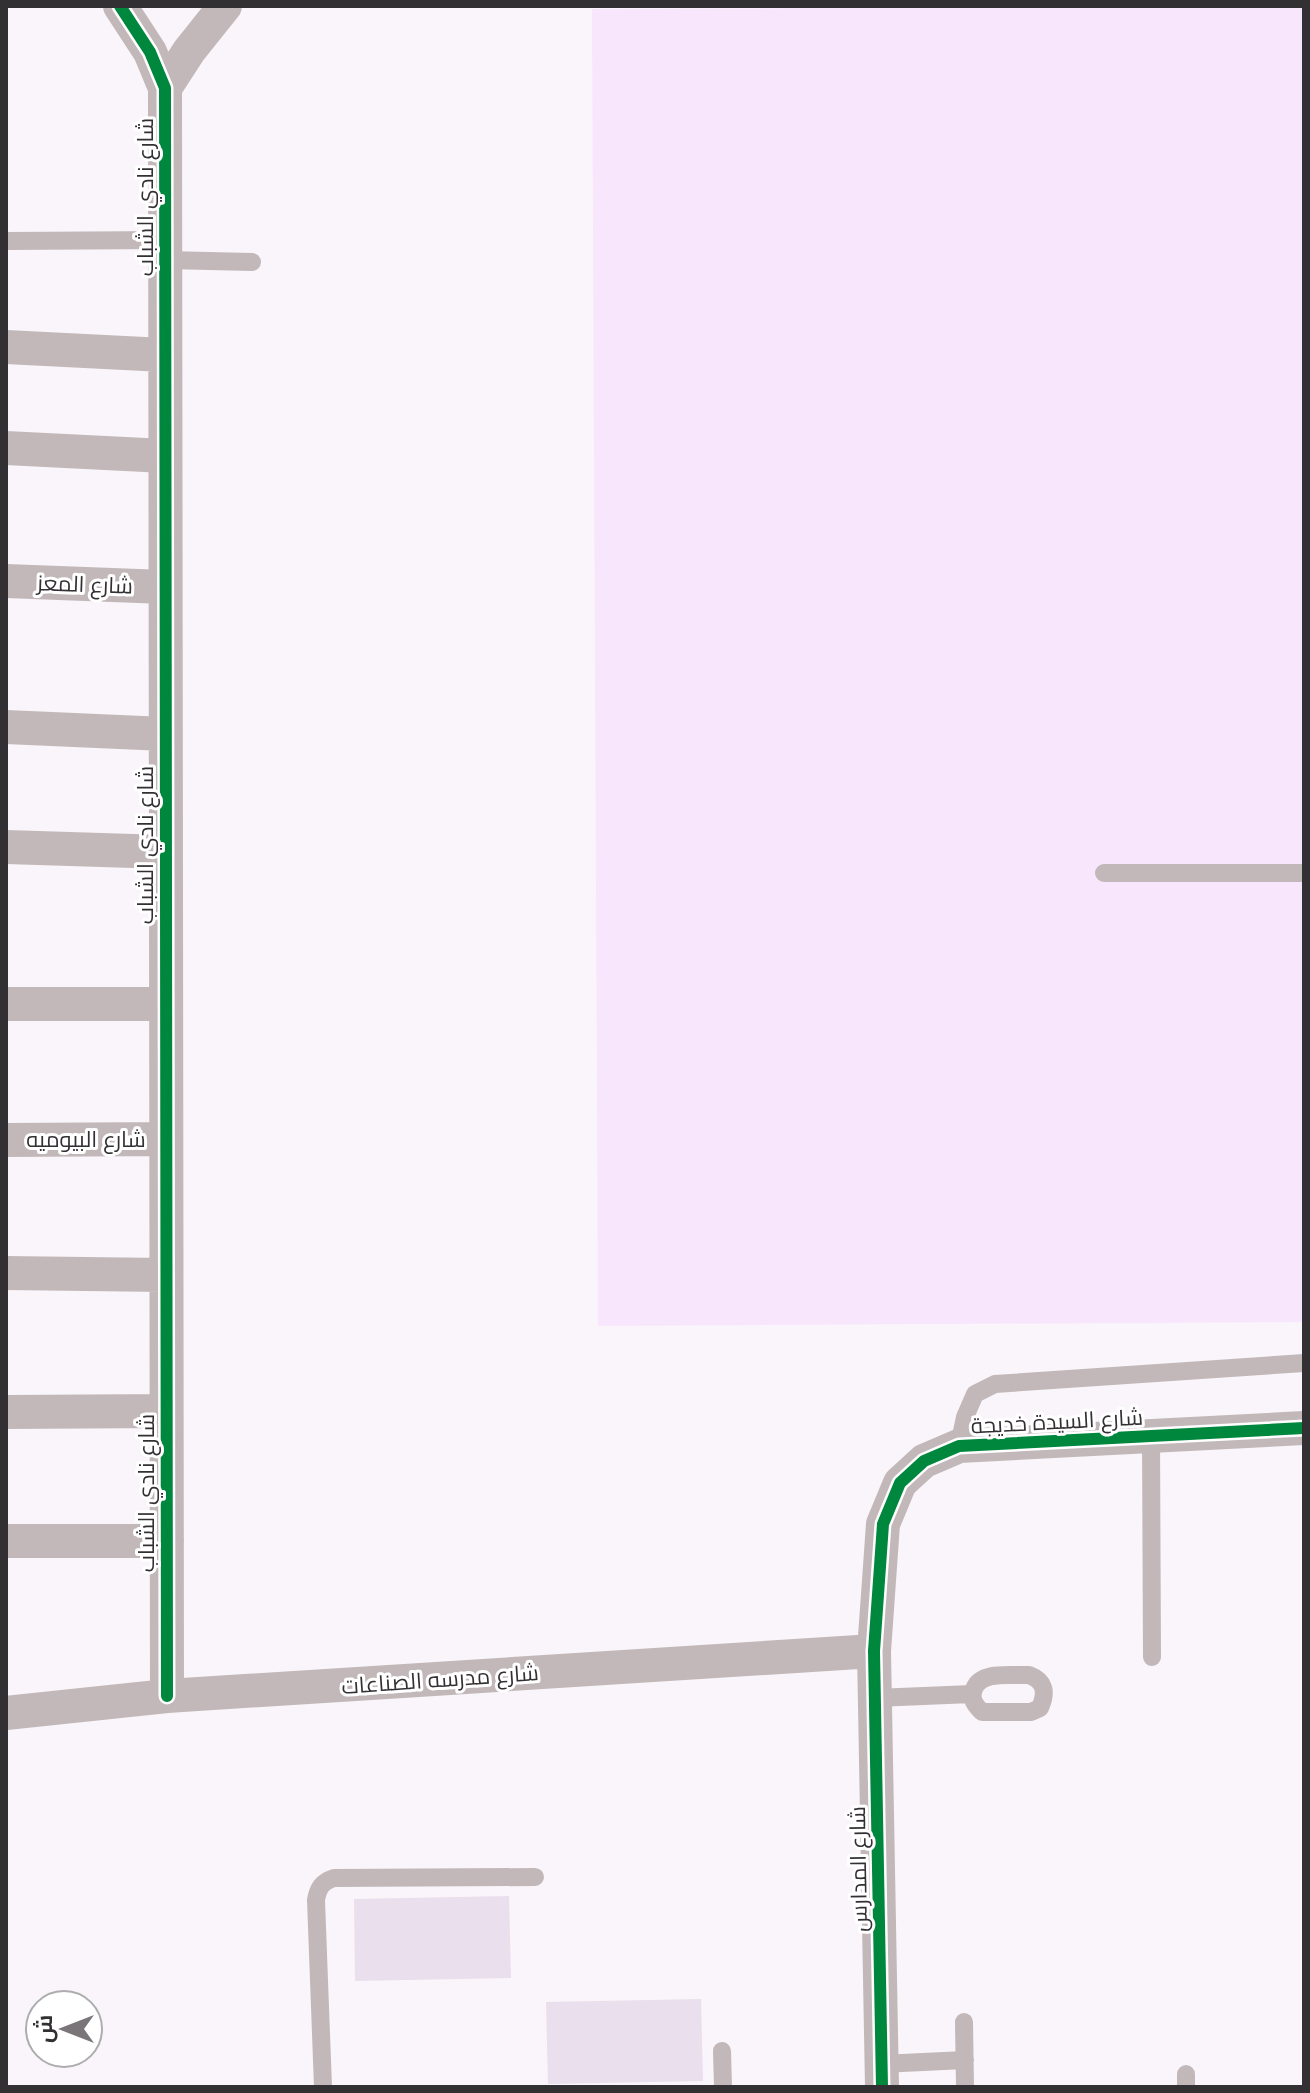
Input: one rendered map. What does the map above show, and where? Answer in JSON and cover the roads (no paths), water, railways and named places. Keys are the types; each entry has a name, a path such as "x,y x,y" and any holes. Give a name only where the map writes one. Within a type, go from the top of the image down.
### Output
{"street":[{"name":"شارع نادي الشباب","path":"120,6 150,52 165,88 167,1696"},
{"name":"شارع نادي الشباب","path":"165,88 189,51 225,6"},
{"path":"6,347 164,355"},
{"path":"6,448 165,456"},
{"name":"شارع المعز","path":"6,581 165,587"},
{"path":"6,727 165,734"},
{"path":"6,847 165,852"},
{"path":"6,1004 165,1004"},
{"name":"شارع البيوميه","path":"6,1140 165,1139"},
{"path":"6,1273 165,1275"},
{"path":"6,1412 166,1411"},
{"name":"شارع السيدة خديجة","path":"874,1651 883,1524 900,1483 924,1461 959,1446 1304,1428"},
{"path":"6,1541 167,1541"},
{"name":"شارع مدرسه الصناعات","path":"6,1713 167,1696 874,1651"},
{"name":"شارع المدارس","path":"874,1651 881,2075"}],"lane":[{"path":"6,241 165,250 252,262"},
{"path":"1104,873 1304,873"},
{"path":"959,1446 965,1417 975,1394 995,1384 1304,1363"},
{"path":"1151,1436 1152,1657"},
{"path":"875,1698 972,1694"},
{"path":"323,2087 316,1900 318,1890 325,1881 334,1878 535,1877"},
{"path":"964,2022 965,2087"},
{"path":"722,2051 723,2087"},
{"path":"881,2075 965,2060"}]}
